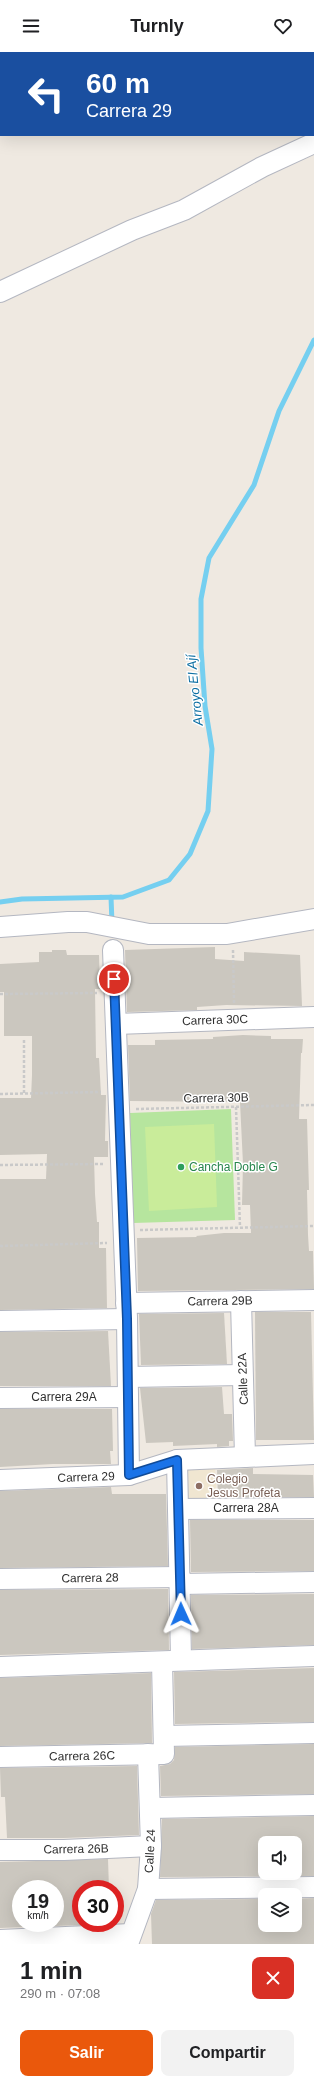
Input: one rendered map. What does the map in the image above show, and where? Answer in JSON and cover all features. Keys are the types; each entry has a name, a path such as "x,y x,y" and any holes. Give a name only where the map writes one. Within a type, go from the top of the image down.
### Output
{"street":[{"path":"0,292 113,239 184,210 262,168 314,143"},
{"path":"0,928 87,922 149,934 227,934 308,922"},
{"path":"114,950 114,993 127,1311 129,1475"},
{"name":"Carrera 30C","path":"116,1024 314,1017"},
{"name":"Carrera 29B","path":"0,1321 241,1301 314,1300"},
{"name":"Calle 22A","path":"241,1301 242,1375 246,1457"},
{"path":"128,1377 242,1375"},
{"name":"Carrera 29A","path":"0,1398 128,1397"},
{"name":"Carrera 29","path":"0,1480 129,1475 177,1460 314,1454"},
{"path":"177,1460 181,1659"},
{"name":"Carrera 28A","path":"178,1509 314,1508"},
{"name":"Carrera 28","path":"0,1579 314,1582"},
{"path":"0,1667 162,1662 181,1659 314,1656"},
{"name":"Calle 24","path":"130,1939 148,1889 151,1846 151,1808 159,1748 162,1662"},
{"name":"Carrera 26C","path":"0,1757 159,1748 314,1732"},
{"path":"151,1808 314,1805"},
{"name":"Carrera 26B","path":"0,1850 64,1850 151,1846"},
{"path":"148,1889 314,1887"},
{"path":"0,1940 130,1939"}],"path":[{"path":"233,945 234,1019"},
{"path":"0,994 114,993"},
{"path":"24,1040 24,1093"},
{"name":"Carrera 30B","path":"0,1094 24,1093 236,1107 314,1105"},
{"path":"236,1107 240,1227"},
{"path":"0,1165 121,1164"},
{"path":"0,1246 240,1227 314,1226"}],"shaded area":[{"name":"Colegio Jesus Profeta","path":"215,1467 217,1504 184,1506 183,1468"}],"green space":[{"path":"231,1109 235,1220 133,1223 130,1113"},
{"name":"Cancha Doble G","path":"214,1124 217,1207 149,1211 145,1127"}],"building":[{"path":"215,947 215,959 244,961 244,952 300,955 302,1006 226,1005 197,1007 197,1010 127,1012 125,950"},
{"path":"52,950 66,950 67,955 99,955 100,989 95,989 96,1058 99,1058 101,1095 106,1095 105,1141 108,1141 108,1157 94,1157 97,1222 99,1222 99,1248 106,1248 107,1308 0,1310 0,1179 46,1179 47,1154 0,1155 0,1098 31,1098 32,1036 4,1036 4,992 0,992 0,964 39,962 39,952 52,952"},
{"path":"243,1035 271,1036 271,1039 303,1039 301,1053 299,1119 307,1119 309,1190 307,1190 308,1235 309,1251 313,1251 314,1289 138,1291 137,1238 197,1237 196,1236 224,1233 251,1233 250,1205 242,1205 243,1164 240,1102 130,1101 128,1045 155,1045 155,1040 213,1039 213,1037"},
{"path":"255,1312 311,1312 314,1440 256,1440"},
{"path":"224,1313 227,1364 141,1365 139,1314"},
{"path":"108,1331 111,1386 0,1386 0,1332"},
{"path":"222,1387 224,1414 232,1414 233,1441 229,1441 229,1446 217,1447 217,1444 173,1446 173,1442 146,1443 140,1388"},
{"path":"0,1409 112,1409 113,1451 110,1451 111,1464 53,1464 0,1467"},
{"path":"253,1468 253,1474 313,1475 314,1497 218,1497 217,1470"},
{"path":"111,1487 112,1494 166,1494 168,1566 0,1568 0,1491"},
{"path":"190,1520 314,1520 314,1571 191,1572"},
{"path":"168,1589 169,1650 0,1655 0,1590"},
{"path":"314,1594 314,1645 192,1649 191,1595"},
{"path":"314,1668 314,1722 175,1724 174,1672"},
{"path":"151,1673 152,1743 0,1746 0,1678"},
{"path":"314,1744 314,1794 161,1796 160,1766 170,1764 174,1760 175,1747"},
{"path":"137,1766 139,1835 64,1838 7,1838 5,1797 1,1797 0,1768"},
{"path":"314,1816 314,1876 302,1876 302,1836 258,1836 258,1876 160,1877 162,1819"},
{"path":"108,1859 109,1880 72,1880 72,1925 64,1926 64,1880 12,1880 12,1928 0,1928 0,1862"},
{"path":"314,1898 314,1944 152,1944 151,1914 156,1900 258,1899 258,1932 302,1932 302,1899"}],"waterway":[{"name":"Arroyo El Ají","path":"0,902 22,899 123,897 169,880 190,854 208,811 212,749 205,706 201,648 201,599 209,558 254,485 279,411 314,340"},
{"path":"111,897 112,923"}],"place":[{"name":"Cancha Doble G","path":"181,1167"},
{"name":"Colegio Jesus Profeta","path":"199,1486"}],"route":[{"path":"114,979 127,1319 129,1475 177,1460 181,1614"}]}
